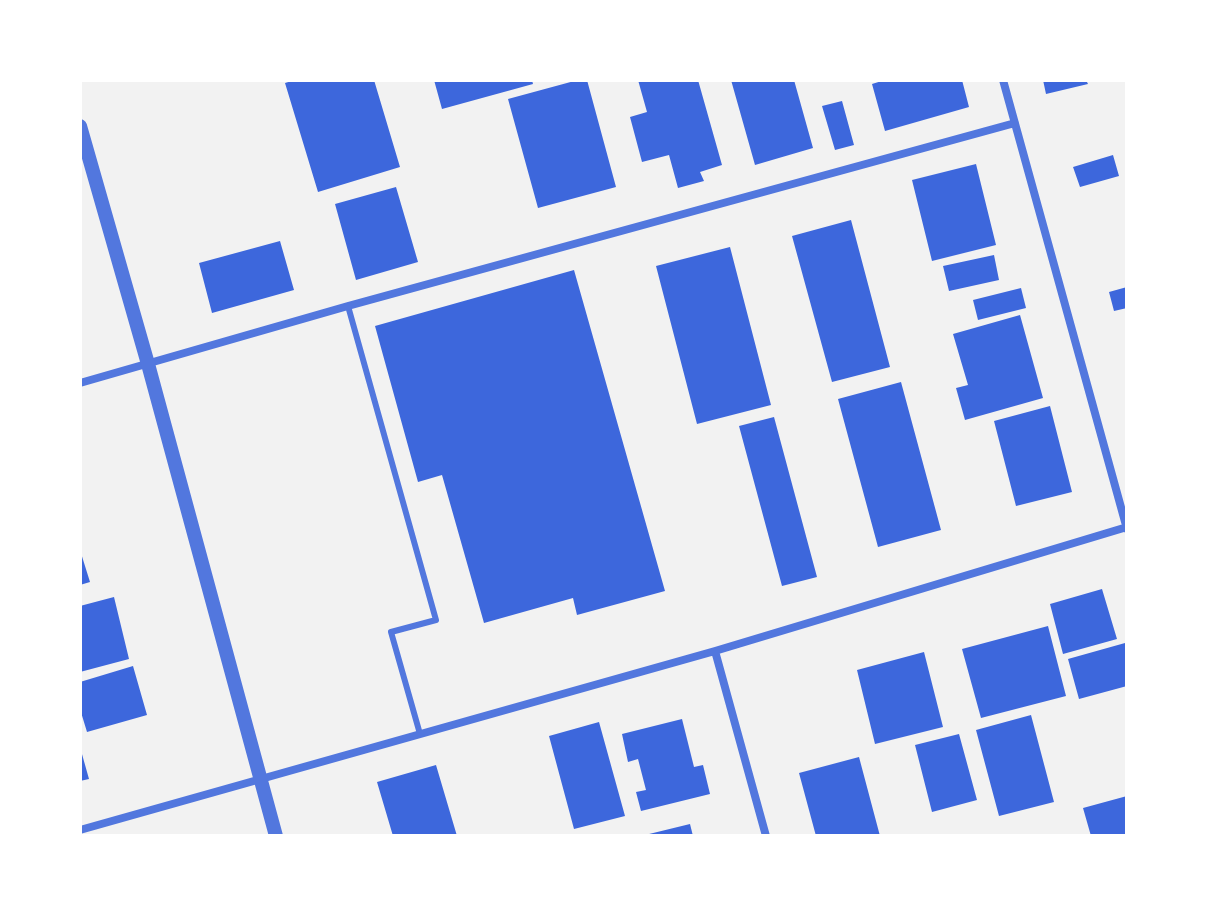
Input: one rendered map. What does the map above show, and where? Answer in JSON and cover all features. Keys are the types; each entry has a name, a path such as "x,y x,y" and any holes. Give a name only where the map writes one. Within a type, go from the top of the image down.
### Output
{"street":[{"path":"80,830 715,651 1127,527 1003,80"},
{"path":"80,383 1015,123"},
{"path":"80,126 276,836"},
{"path":"715,651 766,836"}],"lane":[{"path":"348,306 436,620 391,632 420,734"}],"building":[{"path":"295,80 374,80 400,167 318,192 285,83"},
{"path":"434,80 532,80 533,84 442,109"},
{"path":"587,80 616,187 538,208 508,99"},
{"path":"638,80 698,80 722,165 700,172 704,181 678,188 669,155 642,162 630,117 647,112"},
{"path":"731,80 794,80 813,148 755,165"},
{"path":"885,80 962,80 969,107 885,131 872,84"},
{"path":"1043,80 1086,80 1088,84 1046,94"},
{"path":"842,101 854,145 835,150 822,106"},
{"path":"1113,155 1119,176 1080,187 1073,167"},
{"path":"976,164 996,245 932,261 912,180"},
{"path":"396,187 418,262 356,280 335,204"},
{"path":"851,220 890,367 832,382 792,236"},
{"path":"280,241 294,290 212,313 199,263"},
{"path":"730,247 771,405 697,424 656,266"},
{"path":"994,255 999,280 949,291 943,266"},
{"path":"574,270 665,591 577,615 573,598 484,623 442,475 418,482 375,326"},
{"path":"1127,287 1127,308 1114,311 1109,292"},
{"path":"1021,288 1026,308 978,320 973,300"},
{"path":"1020,315 1043,398 965,420 956,388 968,385 953,334"},
{"path":"901,382 941,530 878,547 838,399"},
{"path":"1050,406 1072,492 1016,506 994,421"},
{"path":"774,417 817,577 782,586 739,426"},
{"path":"80,550 90,582 80,585"},
{"path":"1102,589 1117,639 1063,654 1050,604"},
{"path":"114,597 129,659 80,672 80,606"},
{"path":"1048,626 1066,696 981,718 962,649"},
{"path":"1125,643 1127,686 1079,699 1068,659"},
{"path":"924,652 943,727 875,744 857,670"},
{"path":"133,666 147,715 87,732 80,709 80,682"},
{"path":"1031,715 1054,802 999,816 976,730"},
{"path":"682,719 694,767 703,765 710,794 641,811 636,792 646,790 638,759 628,762 622,734"},
{"path":"599,722 625,816 574,829 549,736"},
{"path":"959,734 977,800 932,812 915,745"},
{"path":"80,747 89,779 80,781"},
{"path":"859,757 880,836 816,836 799,773"},
{"path":"436,765 457,836 393,836 377,782"},
{"path":"1127,796 1127,836 1091,836 1083,808"},
{"path":"690,824 693,836 645,835"}]}
